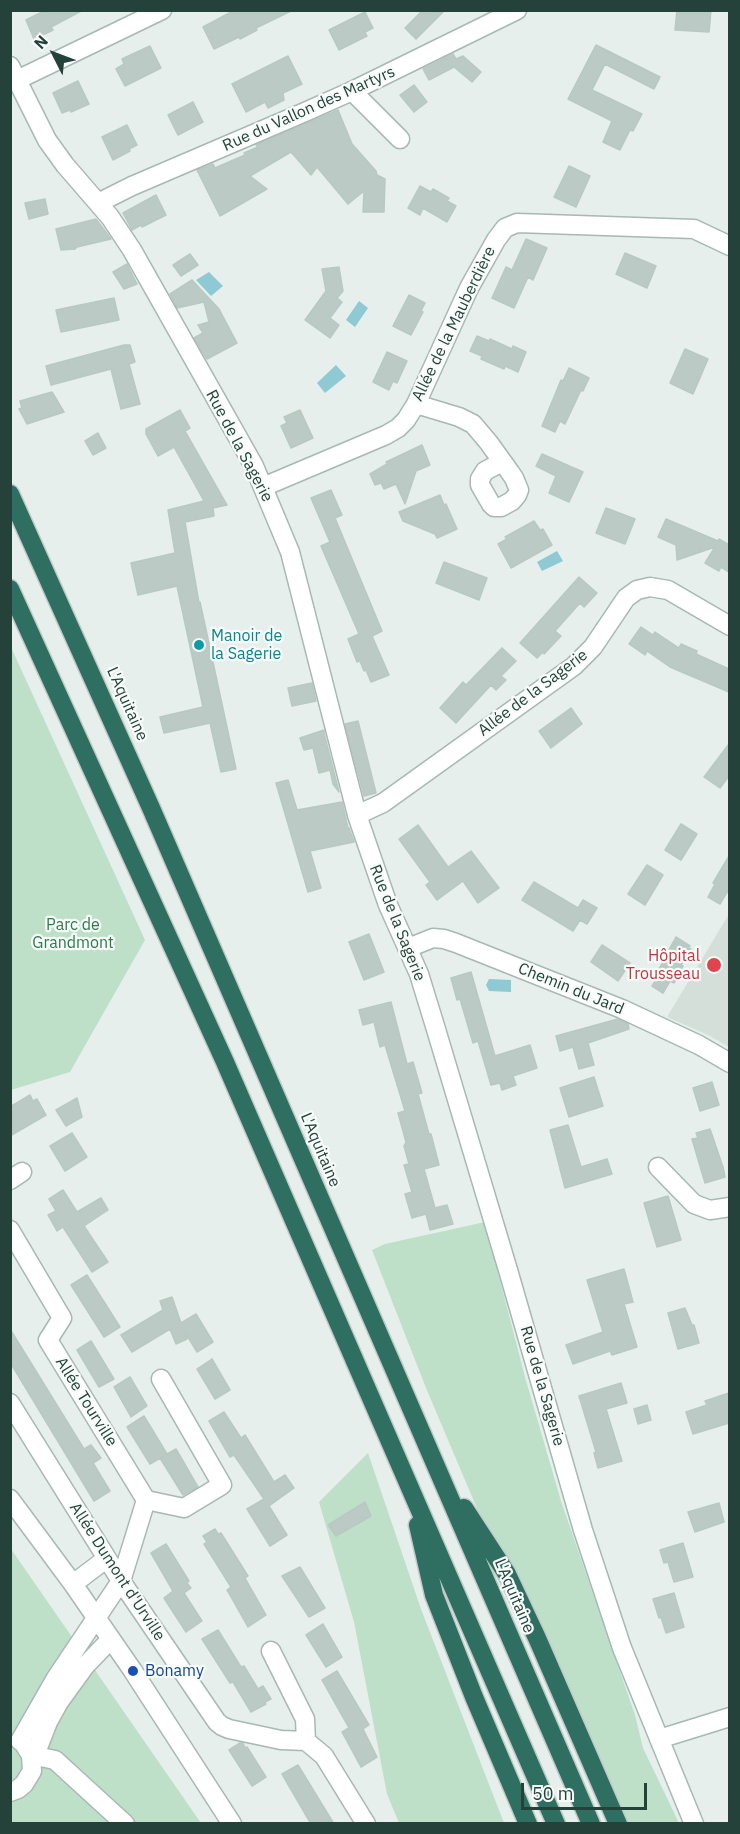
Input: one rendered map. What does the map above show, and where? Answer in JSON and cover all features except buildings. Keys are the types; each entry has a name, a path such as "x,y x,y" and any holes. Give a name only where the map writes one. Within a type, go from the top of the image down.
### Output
{"highway":[{"name":"L'Aquitaine","path":"10,494 156,817 591,1824"},
{"path":"10,589 225,1062 556,1824"},
{"path":"435,1464 507,1574 618,1824"},
{"path":"407,1480 434,1595 528,1824"}],"street":[{"path":"14,73 162,10"},
{"name":"Rue du Vallon des Martyrs","path":"100,204 132,186 352,91 517,10"},
{"name":"Rue de la Sagerie","path":"14,73 47,140 65,165 100,204 132,250 254,466 290,552 357,814 388,905 419,974 456,1093 583,1530 622,1648 694,1824"},
{"path":"352,91 400,139"},
{"name":"Allée de la Mauberdière","path":"263,487 386,435 406,420 416,404 469,288 505,228 517,224 694,229 729,246"},
{"path":"416,404 459,417 473,424 502,462"},
{"name":"Allée de la Sagerie","path":"357,814 383,803 574,666 593,647 626,598 637,590 650,587 668,590 729,626"},
{"name":"Chemin du Jard","path":"408,948 433,938 456,943 622,1009 699,1045 729,1063"},
{"path":"658,1167 694,1204 710,1210 729,1207"},
{"name":"Allée Tourville","path":"10,1230 62,1318 48,1340 146,1500"},
{"path":"20,1744 96,1617 121,1581 146,1500 184,1508 222,1485 161,1378"},
{"name":"Allée Dumont d'Urville","path":"10,1403 121,1581 222,1726 280,1740 306,1741"},
{"path":"10,1499 73,1584 138,1678 232,1824"},
{"path":"73,1584 106,1558"},
{"path":"20,1744 39,1745 59,1702 85,1666 110,1640"},
{"path":"271,1651 305,1719 306,1741 324,1756 366,1824"},
{"path":"659,1739 729,1717"},
{"path":"10,1792 18,1789 29,1778 32,1770 20,1744"},
{"path":"20,1744 55,1760 125,1824"}],"shaded area":[{"name":"Hôpital Trousseau","path":"729,914 729,1047 667,1017"}],"green space":[{"name":"Parc de Grandmont","path":"10,645 145,940 70,1072 11,1090"},
{"path":"485,1222 525,1377 561,1501 635,1715 643,1748 679,1823 625,1823 495,1551 426,1388 372,1250 385,1244"},
{"path":"368,1453 421,1609 504,1823 399,1823 387,1794 354,1622 319,1502"},
{"path":"11,1549 201,1823 11,1823"}],"water":[{"path":"209,272 223,286 211,296 196,280"},
{"path":"359,301 368,308 355,327 346,320"},
{"path":"336,365 346,376 325,393 317,383"},
{"path":"557,551 563,561 542,571 537,562"},
{"path":"489,979 511,980 511,992 489,991 486,985"}],"place":[{"name":"Manoir de la Sagerie","path":"199,645"},
{"name":"Hôpital Trousseau","path":"714,965"},
{"name":"Bonamy","path":"133,1671"}]}
